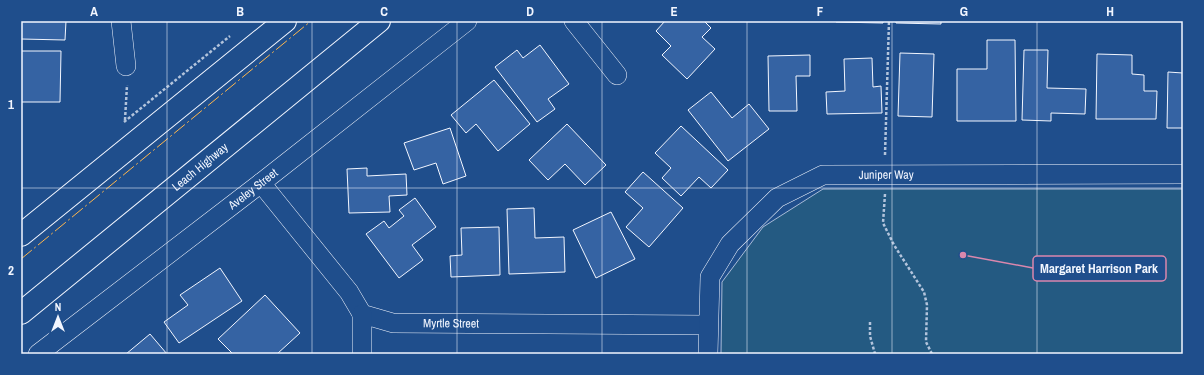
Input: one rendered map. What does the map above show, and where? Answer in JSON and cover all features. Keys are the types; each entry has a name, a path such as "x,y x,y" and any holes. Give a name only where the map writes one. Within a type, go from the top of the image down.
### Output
{"highway":[{"path":"21,235 284,21"},
{"name":"Leach Highway","path":"21,313 379,21"}],"street":[{"path":"121,21 126,66"},
{"name":"Aveley Street","path":"38,354 261,183 467,21"},
{"path":"574,21 617,74"},
{"name":"Juniper Way","path":"708,354 710,277 730,244 777,198 823,175 1183,174"},
{"path":"261,183 349,292 362,314 362,354"},
{"name":"Myrtle Street","path":"362,314 393,322 708,325"}],"path":[{"path":"125,120 127,88"},
{"path":"870,322 870,336 875,354"}],"shaded area":[{"path":"823,189 1183,189 1183,354 721,354 722,282 763,227"}],"building":[{"path":"21,21 66,21 65,40 21,39"},
{"path":"665,21 704,21 711,28 702,37 715,49 687,79 662,55 671,46 656,31"},
{"path":"883,21 883,23 836,22"},
{"path":"896,21 941,21 941,24 896,23"},
{"path":"987,40 1015,40 1016,121 957,121 957,69 987,69"},
{"path":"540,45 569,84 548,99 555,109 537,122 495,67 517,50 523,58"},
{"path":"1024,50 1048,50 1047,88 1086,89 1085,114 1051,113 1051,121 1022,120"},
{"path":"21,51 61,51 60,102 21,102"},
{"path":"900,53 934,54 932,117 898,116"},
{"path":"1097,54 1132,55 1132,74 1144,75 1144,91 1157,91 1156,119 1096,119"},
{"path":"810,55 810,76 796,76 797,111 769,111 768,56"},
{"path":"872,58 873,87 881,86 882,113 827,114 826,92 845,91 844,59"},
{"path":"1168,72 1183,73 1183,128 1167,128"},
{"path":"494,80 530,124 498,151 476,124 466,133 451,115"},
{"path":"711,92 732,118 749,104 769,129 728,161 688,110"},
{"path":"567,124 606,165 585,185 565,164 548,180 529,160"},
{"path":"681,126 728,170 711,188 699,177 681,196 662,178 671,168 655,153"},
{"path":"450,128 466,176 443,184 436,163 414,170 404,143"},
{"path":"367,168 367,176 406,174 407,195 389,196 390,212 349,213 347,169"},
{"path":"643,172 683,208 649,247 626,227 643,208 625,192"},
{"path":"415,198 436,227 412,245 423,260 399,278 366,234 384,221 389,228 404,216 399,210"},
{"path":"534,208 535,238 564,237 565,272 509,274 507,209"},
{"path":"611,212 635,259 596,278 573,230"},
{"path":"499,227 500,275 451,277 450,256 462,255 461,228"},
{"path":"220,268 242,301 179,343 164,322 188,305 180,295"},
{"path":"265,295 300,333 277,354 233,354 218,339"},
{"path":"150,334 167,354 126,354"}],"power":[{"path":"21,259 311,21"}],"place":[{"name":"Margaret Harrison Park","path":"963,255"}]}
